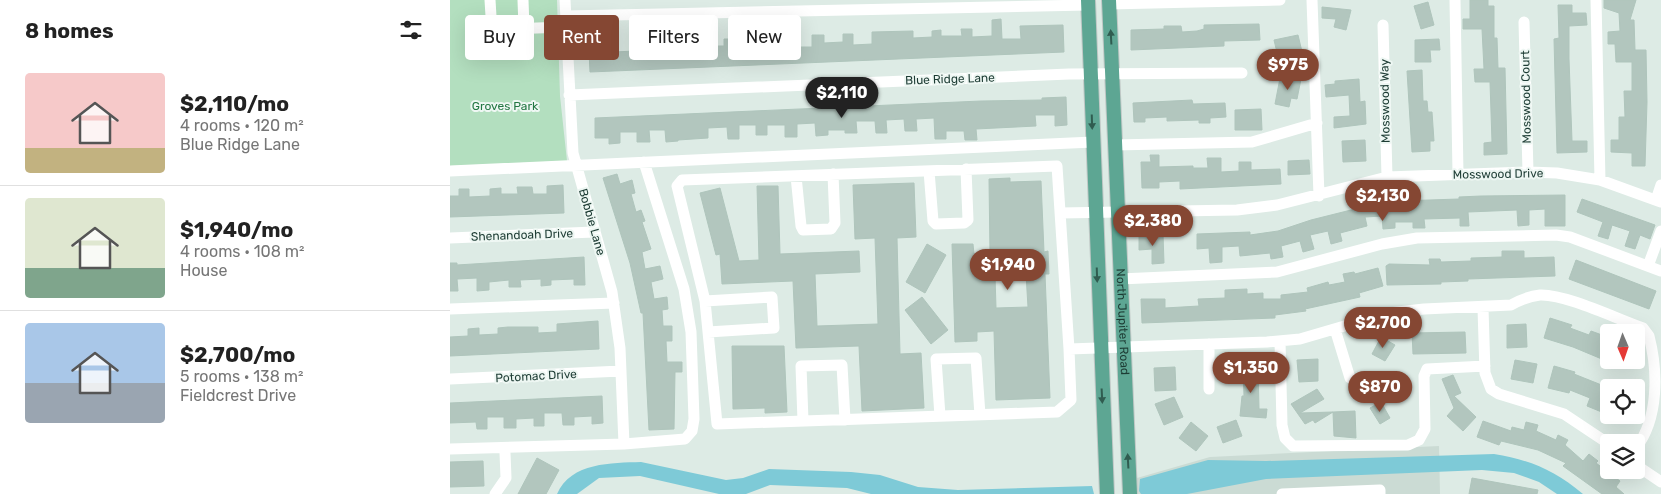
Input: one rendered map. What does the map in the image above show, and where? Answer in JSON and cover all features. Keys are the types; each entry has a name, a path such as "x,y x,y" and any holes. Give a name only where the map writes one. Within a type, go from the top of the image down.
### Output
{"main road":[{"name":"North Jupiter Road","path":"1109,2 1130,494"},
{"name":"North Jupiter Road","path":"1088,3 1107,494"}],"street":[{"path":"490,0 491,15"},
{"path":"523,0 524,15"},
{"name":"Bobbie Lane","path":"565,0 566,15"},
{"path":"1109,2 1280,0"},
{"path":"1312,0 1319,196"},
{"path":"1454,0 1458,174"},
{"path":"1596,0 1600,180"},
{"path":"619,20 1088,3"},
{"name":"Mosswood Court","path":"1524,22 1528,172"},
{"name":"Mosswood Way","path":"1383,25 1387,177"},
{"name":"Bobbie Lane","path":"567,60 573,153 614,302 621,371 624,444"},
{"name":"Blue Ridge Lane","path":"568,95 1091,74 1242,73"},
{"path":"1115,144 1252,142 1317,124"},
{"path":"450,171 1093,142"},
{"path":"450,449 624,444 685,439 692,431 694,419 691,332 684,290 644,162"},
{"path":"1057,166 1071,400 1057,412 717,424 705,301 677,186 682,180 929,171 1057,166"},
{"path":"929,171 933,221 936,224 964,223 968,220 966,169"},
{"name":"Mosswood Drive","path":"1060,213 1237,210 1277,205 1319,196 1366,181 1387,177 1528,172 1557,173 1600,180 1659,201"},
{"path":"796,176 801,226 804,230 831,229 835,223 833,174"},
{"path":"1659,201 1661,185"},
{"path":"1648,266 1661,231"},
{"name":"Shenandoah Drive","path":"450,238 594,232"},
{"path":"1120,279 1277,272 1382,244 1417,238 1570,237 1661,271"},
{"path":"1069,349 1300,339 1389,313 1424,308 1483,308 1511,305 1539,295 1556,296 1643,328 1649,336 1652,346 1654,401 1657,413 1645,437"},
{"path":"705,301 772,297 774,328 708,332"},
{"path":"450,309 614,302"},
{"path":"1483,308 1485,366 1488,383 1499,394 1564,414 1600,438"},
{"path":"1335,329 1350,378"},
{"path":"1280,341 1282,425 1285,438 1293,446 1408,445 1420,440 1424,429 1424,376 1427,369 1485,366"},
{"path":"1208,344 1209,389"},
{"path":"940,416 936,359 956,358 976,358 980,415"},
{"path":"803,421 801,366 842,365 845,420"},
{"name":"Potomac Drive","path":"450,379 621,371"},
{"path":"495,494 506,478 505,453"},
{"path":"1645,471 1661,482"},
{"path":"1282,494 1380,490 1380,494"}],"shaded area":[{"path":"1439,446 1440,494 1137,494 1137,478 1210,457"}],"green space":[{"name":"Groves Park","path":"450,0 557,0 557,15 544,15 544,60 559,60 560,96 567,161 450,166"}],"water":[{"path":"1494,454 1519,459 1541,467 1562,478 1583,494 1557,494 1539,482 1514,473 1482,470 1266,479 1187,494 1141,494 1139,491 1140,479 1208,460 1266,461"},
{"path":"641,462 726,480 743,478 769,469 851,472 880,475 918,487 958,490 1092,486 1094,494 871,494 847,488 770,485 746,494 719,494 640,476 599,478 577,494 557,494 563,483 582,470 605,464"}],"building":[{"path":"1470,0 1488,0 1488,6 1494,6 1494,38 1497,38 1498,68 1505,68 1507,154 1484,155 1484,143 1492,142 1490,82 1475,82 1474,69 1484,69 1482,29 1463,29 1463,19 1470,19"},
{"path":"1604,0 1636,0 1630,20 1634,20 1635,50 1646,50 1645,166 1632,166 1632,153 1611,152 1611,140 1619,140 1619,117 1625,117 1624,91 1632,91 1632,62 1616,62 1615,44 1608,44 1608,32 1620,31 1619,13 1604,8"},
{"path":"1428,2 1434,25 1421,29 1414,6"},
{"path":"1558,5 1572,5 1572,13 1586,13 1587,25 1569,26 1569,59 1572,141 1587,141 1587,152 1557,153 1554,39 1559,38"},
{"path":"1322,7 1351,10 1346,30 1334,27 1336,19 1322,18"},
{"path":"1001,19 1002,39 1021,39 1020,26 1063,25 1064,52 590,72 589,60 619,60 619,52 629,51 629,60 718,60 718,46 724,46 724,39 728,39 728,60 801,60 801,47 812,47 812,35 824,35 824,43 843,42 843,34 853,34 853,45 872,44 872,32 913,31 913,38 932,37 932,31 941,30 941,36 962,36 961,29 972,29 972,37 992,36 992,20"},
{"path":"1259,24 1260,40 1224,41 1224,46 1131,50 1131,30 1164,29 1164,26 1181,26 1182,32 1204,29 1204,25"},
{"path":"1298,35 1304,60 1280,65 1274,40"},
{"path":"1439,39 1440,50 1430,50 1431,62 1415,62 1415,40"},
{"path":"1422,70 1423,101 1427,101 1428,112 1432,112 1434,141 1430,141 1430,151 1412,152 1407,71"},
{"path":"1293,77 1301,79 1297,99 1291,98 1289,107 1275,104 1280,78 1293,81"},
{"path":"1359,79 1360,102 1365,101 1366,124 1334,128 1334,117 1350,116 1349,95 1326,97 1325,85 1335,84 1335,81"},
{"path":"1066,97 1067,125 1055,126 1055,115 1035,115 1036,126 976,129 977,140 965,140 964,131 946,131 946,139 935,139 934,118 916,119 917,131 905,131 904,119 886,120 887,133 876,133 875,121 856,121 857,133 845,133 845,130 828,130 828,135 816,136 815,123 797,124 797,137 785,137 785,125 767,125 767,135 756,135 756,125 739,125 739,139 728,139 727,127 708,128 708,138 666,142 665,130 649,130 650,142 637,142 637,132 620,132 620,143 609,144 609,138 595,138 595,118 1042,100 1042,98"},
{"path":"1192,100 1193,104 1225,103 1226,117 1210,118 1210,123 1199,123 1199,120 1167,121 1167,117 1145,118 1145,122 1134,122 1133,103"},
{"path":"1261,109 1262,130 1235,130 1235,110"},
{"path":"1365,140 1366,161 1343,162 1342,141"},
{"path":"1150,155 1159,155 1159,167 1193,166 1193,168 1208,168 1207,158 1221,158 1221,172 1239,171 1239,162 1251,162 1251,170 1280,169 1281,184 1180,189 1180,181 1159,182 1159,188 1142,188 1141,162 1151,162"},
{"path":"1309,160 1310,174 1288,175 1288,161"},
{"path":"617,174 620,184 632,180 635,193 631,194 636,212 641,210 645,221 642,222 651,249 642,252 645,269 660,266 663,279 651,282 654,299 667,297 668,309 662,310 663,326 672,326 672,341 666,341 667,362 682,362 682,372 675,372 674,429 649,430 643,313 641,313 630,263 603,178"},
{"path":"1010,178 1010,182 1041,181 1044,252 1048,251 1049,274 1045,274 1050,398 996,400 994,331 977,332 977,341 955,342 952,244 973,244 974,254 990,253 989,179","holes":["1026,274 1028,307 996,308 995,276"]},
{"path":"914,183 916,237 897,238 900,354 921,353 924,408 862,411 859,346 796,348 793,281 722,284 720,254 716,255 700,193 720,188 739,261 759,260 757,186 778,186 780,254 859,251 860,272 815,274 817,326 878,324 875,238 855,239 853,185"},
{"path":"563,185 564,213 450,217 450,196 459,196 459,189 469,189 469,197 490,196 490,189 501,188 501,194 518,194 517,187 532,187 533,194 547,194 547,186"},
{"path":"1565,195 1565,226 1545,226 1545,209 1529,210 1529,225 1518,226 1517,210 1468,212 1469,226 1460,226 1460,218 1424,219 1425,228 1413,228 1413,222 1395,222 1395,228 1383,229 1382,216 1365,217 1367,226 1340,233 1342,241 1331,244 1328,231 1310,235 1314,249 1303,252 1300,241 1281,246 1283,257 1271,259 1270,253 1240,256 1239,246 1222,247 1222,262 1210,263 1209,248 1197,249 1197,234 1250,232 1250,235 1278,231 1311,220 1371,205 1370,202 1459,199 1459,197 1481,196"},
{"path":"1582,199 1655,225 1650,239 1640,235 1635,249 1625,246 1630,231 1612,225 1608,239 1598,236 1603,222 1577,212"},
{"path":"1163,234 1164,263 1152,264 1152,249 1139,250 1139,235"},
{"path":"927,244 946,255 925,293 906,282"},
{"path":"1502,251 1524,251 1524,258 1554,257 1555,276 1468,279 1468,281 1441,282 1441,284 1387,285 1386,266 1389,264 1430,265 1429,259 1440,259 1441,262 1471,261 1471,258 1502,257"},
{"path":"584,257 585,285 574,285 574,279 551,280 551,285 541,286 541,279 520,280 521,287 509,287 509,280 489,282 489,290 477,291 477,278 457,279 458,291 450,291 450,263 457,263 457,265"},
{"path":"1576,260 1656,291 1649,309 1569,279"},
{"path":"1378,268 1383,286 1359,293 1360,297 1305,309 1306,311 1275,315 1275,318 1142,323 1141,299 1165,299 1165,308 1199,306 1198,299 1225,298 1225,290 1247,289 1247,294 1263,293 1263,299 1281,299 1281,295 1308,292 1307,288 1328,282 1329,285 1345,282 1343,274 1354,272 1355,274"},
{"path":"922,297 948,330 931,344 905,310"},
{"path":"1550,318 1572,325 1570,328 1589,335 1591,331 1600,334 1600,358 1573,347 1544,338"},
{"path":"598,321 599,349 450,356 450,337 468,336 468,329 479,328 479,335 498,334 498,328 508,327 538,327 538,333 557,332 557,324"},
{"path":"1526,324 1527,347 1507,348 1507,325"},
{"path":"1465,332 1466,353 1413,354 1412,333"},
{"path":"1381,337 1395,345 1385,361 1372,354"},
{"path":"732,346 784,346 787,412 765,413 765,408 733,409"},
{"path":"1318,359 1318,381 1299,382 1297,360"},
{"path":"1515,360 1537,364 1533,383 1511,379"},
{"path":"1258,366 1259,409 1267,409 1266,418 1240,416 1242,396 1244,396 1243,367"},
{"path":"1554,366 1575,372 1574,374 1600,384 1600,411 1587,406 1590,398 1570,390 1569,393 1548,388"},
{"path":"1175,367 1176,390 1155,391 1154,368"},
{"path":"1390,374 1408,378 1404,400 1386,396"},
{"path":"1453,375 1461,393 1454,396 1476,417 1463,431 1447,416 1454,408 1442,379"},
{"path":"1317,389 1324,399 1300,413 1333,412 1315,423 1313,420 1305,424 1291,404"},
{"path":"602,396 603,423 592,424 592,416 574,417 574,425 563,425 562,413 544,413 544,426 534,426 534,418 516,419 516,428 504,428 504,417 487,417 487,429 477,429 476,422 450,423 450,403"},
{"path":"1174,397 1183,417 1164,425 1155,404"},
{"path":"1381,402 1390,418 1380,424 1370,408"},
{"path":"1355,411 1356,438 1334,436 1333,412"},
{"path":"1236,420 1242,436 1223,443 1217,427"},
{"path":"1483,421 1511,431 1512,427 1524,430 1526,422 1538,425 1536,431 1556,440 1558,435 1568,440 1565,445 1583,461 1589,454 1598,461 1596,463 1600,466 1600,479 1617,479 1620,481 1616,487 1624,494 1602,494 1563,466 1566,463 1538,450 1501,441 1499,445 1477,437"},
{"path":"1191,422 1208,436 1196,451 1179,438"},
{"path":"537,458 559,470 546,494 518,494"},
{"path":"483,461 484,486 450,487 450,462"},
{"path":"1472,478 1538,490 1537,494 1469,494"}]}
